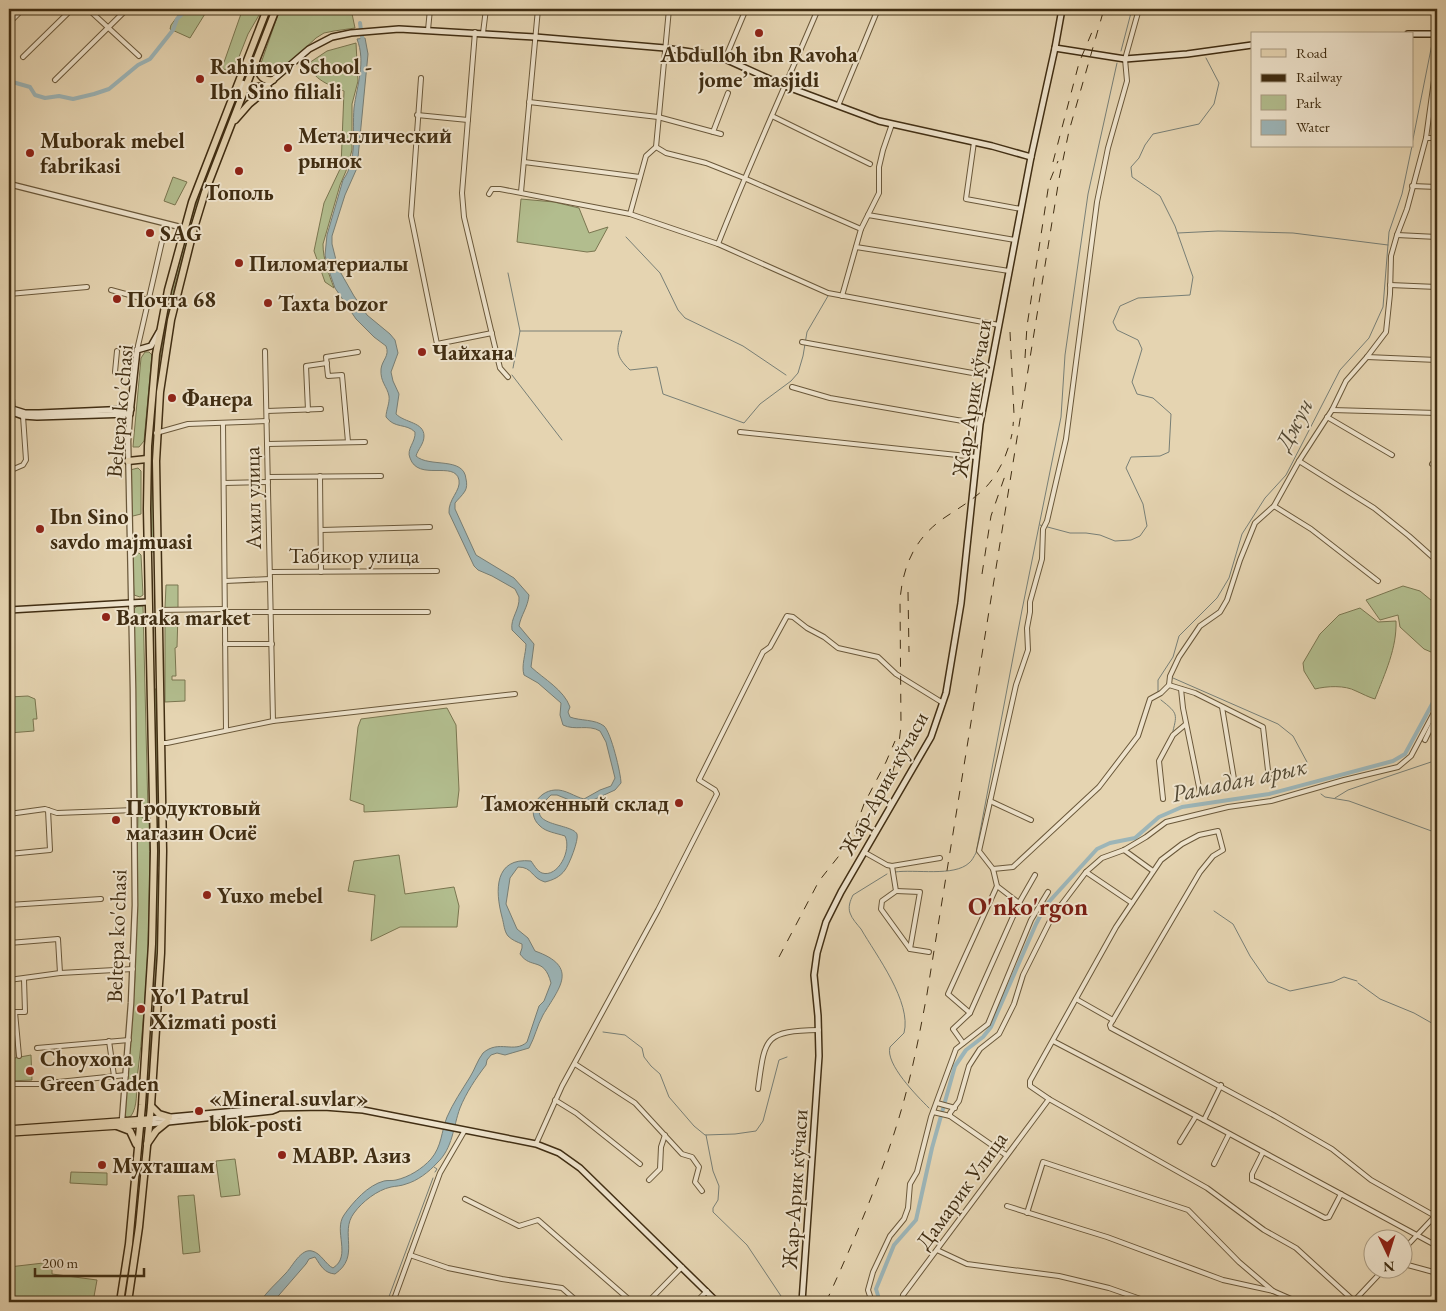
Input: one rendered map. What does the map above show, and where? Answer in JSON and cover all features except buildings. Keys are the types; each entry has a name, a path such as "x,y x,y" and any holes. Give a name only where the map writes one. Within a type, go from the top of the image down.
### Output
{"highway":[{"path":"128,1302 139,1227 151,1106 160,971 162,869 156,558 156,433 165,350 176,296 205,192 276,9"},
{"path":"120,1302 130,1235 151,976 154,869 147,558 147,459 156,354 159,332 184,228 197,187 266,12 273,17"},
{"path":"256,62 261,76 267,80 273,80"},
{"path":"232,124 249,104 268,88"},
{"path":"128,461 147,459"},
{"path":"147,558 156,558"},
{"path":"150,683 159,683"},
{"path":"154,869 158,872 162,869"},
{"path":"147,1145 156,1131 168,1120 151,1106"},
{"path":"120,1124 131,1132 137,1150"}],"main road":[{"name":"Жар-Арик кўчаси","path":"802,1302 819,1056 819,1030 814,985 817,953 826,922 864,852 931,737 943,703 953,657 958,621 980,424 1031,157 1062,9"},
{"path":"246,87 261,87 273,80 314,45 332,37 351,34 428,30 475,32 665,48 725,59 785,86 892,124 1031,157"},
{"path":"238,84 260,91 268,88 316,47 333,39 351,34"},
{"path":"1414,34 1437,34"},
{"path":"1055,48 1125,59 1187,54 1251,45"},
{"path":"138,350 151,346 159,332"},
{"path":"151,346 156,354"},
{"name":"Beltepa ko'chasi","path":"130,412 138,350"},
{"path":"11,410 25,413 130,412"},
{"path":"11,410 23,416 37,417 130,412"},
{"path":"9,610 148,602"},
{"path":"9,1133 272,1111 277,1108 305,1106 336,1107 371,1112 536,1144 559,1152 576,1164 717,1302"},
{"path":"9,1129 120,1124"}],"street":[{"path":"9,23 23,9"},
{"path":"23,58 72,9"},
{"path":"88,9 139,56"},
{"path":"55,80 127,9"},
{"path":"428,30 430,9"},
{"path":"483,33 486,9"},
{"path":"521,192 538,9"},
{"path":"630,214 646,156 656,147 669,9"},
{"path":"725,59 746,9"},
{"path":"718,244 744,178 818,9"},
{"path":"838,106 878,9"},
{"path":"920,9 930,12 945,9"},
{"path":"1019,904 997,886 992,870 979,851 1016,684 1028,650 1027,628 1030,602 1042,559 1044,526 1066,439 1097,202 1108,148 1127,81 1125,59 1139,9"},
{"path":"475,32 462,193 464,217 500,368 508,377"},
{"path":"992,870 1013,867 1099,787 1138,736 1150,699 1161,693 1169,685 1170,676 1179,657 1200,626 1220,612 1227,600 1237,567 1255,523 1274,506 1299,461 1332,410 1346,380 1386,332 1391,256 1407,209 1426,138 1435,86 1437,58"},
{"path":"421,78 411,216 437,344 492,333"},
{"path":"713,132 728,93"},
{"path":"529,102 658,117 721,134"},
{"path":"417,115 468,120"},
{"path":"772,116 870,164"},
{"path":"842,296 861,229 880,193 879,167 892,124"},
{"path":"1426,138 1437,138"},
{"path":"974,142 966,199 1021,209"},
{"path":"656,147 666,153 706,163 744,178 861,229"},
{"path":"524,162 640,178"},
{"path":"9,184 184,228"},
{"path":"1412,186 1437,187"},
{"path":"490,194 492,189 521,192 630,214 718,244 828,293 999,325"},
{"path":"868,215 1015,240"},
{"name":"Beltepa ko'chasi","path":"138,350 166,224"},
{"path":"1397,235 1437,237"},
{"path":"856,247 1009,271"},
{"path":"1390,285 1437,287"},
{"path":"9,294 87,287"},
{"path":"110,290 148,300"},
{"path":"802,342 989,376"},
{"path":"115,372 117,351"},
{"name":"Ахил улица","path":"265,351 273,721"},
{"path":"348,442 342,375 328,376 326,357 358,352"},
{"path":"10,357 11,410"},
{"path":"1367,357 1437,360"},
{"path":"308,410 306,366 327,363"},
{"path":"792,387 830,398 980,424"},
{"path":"267,411 321,410"},
{"path":"1332,410 1437,412"},
{"name":"Beltepa ko'chasi","path":"120,1124 129,1040 135,905 132,602 128,461 130,412"},
{"path":"9,471 23,465 26,460 23,416"},
{"path":"1327,417 1392,455"},
{"path":"156,433 188,424 267,421"},
{"path":"223,423 226,730"},
{"path":"740,432 976,457"},
{"path":"268,444 365,442"},
{"path":"1299,461 1374,508 1437,561"},
{"path":"1432,464 1437,467"},
{"path":"320,476 321,572"},
{"path":"268,477 381,476"},
{"path":"224,483 268,482"},
{"path":"1274,506 1311,529 1378,581"},
{"path":"321,530 430,527"},
{"name":"Табикор улица","path":"270,572 437,571"},
{"path":"224,581 270,579"},
{"path":"158,610 428,612"},
{"path":"536,1144 555,1100 658,910 716,794 715,790 699,780 763,652 770,647 787,616 793,617 806,628 824,637 838,648 878,657 896,674 943,703"},
{"path":"225,644 272,644"},
{"path":"1169,685 1194,693 1263,727 1269,779"},
{"path":"1181,689 1200,792"},
{"path":"160,742 273,721 515,694"},
{"path":"1222,707 1235,786"},
{"path":"950,1116 950,1113 955,1108 969,1066 980,1049 999,1034 1014,1004 1023,975 1052,917 1086,872 1102,858 1124,850 1166,822 1228,807 1271,801 1398,767 1411,756 1437,707"},
{"path":"1425,740 1437,715"},
{"path":"1162,799 1158,765 1173,735 1186,724"},
{"path":"990,801 1031,820"},
{"path":"9,854 50,850 48,810"},
{"path":"9,814 48,810 57,813 135,810 153,816"},
{"path":"1376,1278 1353,1302 1296,1248 1264,1230 1207,1188 1049,1099 1030,1086 1030,1081 1116,927 1161,860 1182,844 1199,835 1216,831 1219,832 1224,850 1213,856 1204,867 1113,1020 1111,1028 1221,1086 1332,1149 1371,1180 1436,1215 1414,1238"},
{"path":"1124,850 1154,871"},
{"path":"864,852 887,866 940,858"},
{"path":"892,866 896,891"},
{"path":"1086,872 1132,903"},
{"path":"963,1043 953,1029 970,1013 1019,904 1035,875"},
{"path":"970,1013 948,994 997,886"},
{"path":"910,949 920,892 896,891 882,901 882,910 910,949 928,952"},
{"path":"872,1302 868,1290 873,1272 890,1236 904,1219 908,1208 910,1184 916,1172 933,1112 956,1048 988,1024 1031,920 1048,892"},
{"path":"9,905 101,899"},
{"path":"9,943 58,939 60,973"},
{"path":"9,980 60,973 133,969"},
{"path":"19,1056 15,1012 25,1012 24,979"},
{"path":"1076,1000 1113,1020"},
{"path":"758,1089 763,1052 768,1043 778,1034 792,1030 819,1030"},
{"path":"37,1048 129,1040"},
{"path":"110,1041 114,1076"},
{"path":"1053,1041 1437,1246"},
{"path":"575,1064 635,1103 682,1154 692,1157 699,1167 695,1182 702,1191"},
{"path":"9,1084 39,1084 126,1075"},
{"path":"1204,1120 1221,1086"},
{"name":"Дамарик Улица","path":"902,1302 903,1295 1049,1099"},
{"path":"555,1100 576,1113 640,1164"},
{"path":"936,1103 955,1108"},
{"path":"933,1112 950,1116 1006,1155"},
{"path":"1180,1142 1196,1116"},
{"path":"393,1302 440,1173 465,1130"},
{"path":"1214,1164 1229,1134"},
{"path":"649,1180 660,1169 665,1135"},
{"path":"1263,1152 1252,1174 1252,1180 1325,1218 1329,1217 1341,1194"},
{"path":"1027,1213 1043,1162 1188,1210 1239,1262 1273,1291"},
{"path":"465,1199 519,1226 538,1220 632,1302"},
{"path":"1007,1206 1107,1237 1223,1280 1273,1291 1298,1302"},
{"path":"937,1250 967,1264 1059,1276 1109,1288 1148,1302"},
{"path":"410,1256 448,1268 502,1279 556,1286 562,1288 578,1302"},
{"path":"648,1302 682,1267"},
{"path":"1414,1267 1437,1273"},
{"path":"696,1302 707,1291"}],"green space":[{"path":"183,9 208,9 190,38 170,29"},
{"path":"247,9 262,10 248,34 231,73 222,68 242,11"},
{"path":"280,9 351,9 355,28 324,33 278,73 274,69 271,71 274,76 266,77 262,73 260,66"},
{"path":"356,43 358,81 352,104 352,150 323,244 325,261 334,288 325,282 314,251 324,203 341,167 344,91 318,78 313,73 309,63 327,51"},
{"path":"238,90 240,91 193,223 166,324 155,407 153,455 154,552 151,552 152,432 157,373 166,314 188,228"},
{"path":"173,177 187,182 175,205 164,201"},
{"path":"521,199 554,202 579,208 589,233 608,227 595,251 587,252 517,242"},
{"path":"145,352 149,352 152,355 144,441 139,447 133,447 141,358"},
{"path":"138,468 141,471 141,514 133,516 131,515 130,470"},
{"path":"134,553 141,555 143,595 140,597 134,595 132,555"},
{"path":"166,585 178,585 178,608 165,608"},
{"path":"1403,586 1420,591 1437,605 1437,642 1431,652 1424,649 1400,627 1398,615 1380,620 1366,600"},
{"path":"137,606 143,606 148,812 137,806 134,609"},
{"path":"1360,608 1378,622 1396,621 1395,641 1375,699 1352,689 1341,687 1315,689 1304,671 1303,663 1320,634 1339,615"},
{"path":"165,614 178,614 177,647 175,648 176,676 172,676 172,680 185,680 185,701 165,702"},
{"path":"154,689 156,689 159,866 157,866"},
{"path":"28,696 35,699 37,719 33,719 34,731 9,733 9,697"},
{"path":"447,708 456,725 459,790 457,807 364,812 364,805 350,800 358,727 361,719"},
{"path":"138,816 149,819 148,949 136,1103 131,1116 127,1118 125,1115 135,977"},
{"path":"399,855 405,894 454,887 459,906 457,927 400,927 371,941 375,895 348,891 354,861"},
{"path":"157,876 159,876 159,906 157,966 146,1116 155,977"},
{"name":"Choyxona Green Gaden","path":"31,1055 32,1080 9,1081 9,1059"},
{"path":"235,1159 240,1195 221,1197 216,1161"},
{"path":"71,1172 107,1173 107,1185 70,1183"},
{"path":"194,1195 200,1252 183,1254 178,1196"},
{"path":"52,1262 52,1274 97,1280 93,1302 9,1302 9,1267"}],"water":[{"path":"365,38 368,54 357,168 345,195 332,236 338,268 367,315 395,340 398,353 391,372 399,394 396,414 418,425 423,431 423,442 416,456 429,461 459,467 464,472 467,485 463,494 455,503 455,509 476,555 514,578 529,595 519,626 534,644 531,667 563,695 570,707 568,712 570,717 596,722 604,726 612,744 621,783 615,790 582,805 557,795 551,795 542,805 539,813 542,818 549,822 573,830 577,834 575,847 569,863 561,875 545,882 523,867 518,867 510,878 506,904 517,929 528,938 535,951 549,957 562,971 559,987 541,1019 529,1048 505,1055 497,1053 491,1055 462,1102 446,1151 430,1170 410,1183 380,1191 357,1209 348,1228 347,1260 343,1267 335,1274 323,1268 315,1257 309,1259 273,1302 260,1302 304,1252 315,1252 333,1268 341,1257 341,1221 352,1205 372,1186 410,1175 431,1159 439,1144 449,1112 483,1053 495,1047 517,1047 527,1042 539,1006 544,1001 551,983 545,969 524,959 520,954 522,944 513,940 507,934 498,897 500,878 510,864 519,861 531,861 542,873 553,871 562,862 567,848 565,836 542,828 536,821 533,809 538,798 549,791 559,790 584,799 611,786 615,778 606,742 600,731 591,728 563,725 560,715 561,703 538,683 524,675 523,667 526,644 512,630 512,622 519,597 515,589 478,570 474,566 449,513 450,503 459,484 456,474 420,469 414,465 409,455 415,432 412,429 389,421 386,417 389,396 381,369 387,353 386,346 356,319 335,288 328,268 325,255 327,235 343,180 348,172 353,155 354,108 361,65 360,48 357,39"}],"waterway":[{"path":"9,81 30,87 35,95 45,98 59,96 73,99 109,89 138,65 150,59 173,30 177,19 187,9"},
{"path":"1121,51 1132,9"},
{"path":"360,23 363,43"},
{"name":"Джун","path":"1435,29 1437,23"},
{"name":"Джун","path":"1414,134 1433,39"},
{"path":"1040,525 1070,533 1100,535 1115,541 1131,540 1140,536 1147,526 1143,504 1126,468 1131,457 1160,456 1169,452 1171,414 1153,398 1137,394 1132,382 1142,349 1138,340 1117,330 1113,322 1120,306 1138,298 1190,295 1193,277 1175,226 1160,196 1132,177 1131,167 1139,158 1153,134 1199,124 1214,104 1219,83 1206,58"},
{"path":"895,872 954,870 969,863 976,853 1061,417 1065,355 1088,194 1117,63"},
{"name":"Джун","path":"1158,693 1158,680 1173,657 1179,636 1217,598 1229,578 1242,534 1265,498 1286,475 1340,370 1369,338 1383,307 1389,232 1402,194 1412,148"},
{"path":"1178,233 1218,231 1293,233 1388,245"},
{"path":"626,237 660,273 678,310 685,318 743,346 786,375"},
{"path":"508,273 520,331 513,368"},
{"path":"520,331 622,331 618,352 622,361 630,370 657,367 663,394 744,423 760,404 791,381 798,373 807,332 828,296"},
{"path":"512,375 562,440"},
{"path":"1173,678 1278,724 1293,736 1307,762"},
{"name":"Рамадан арык","path":"880,1302 876,1289 894,1245 916,1220 932,1148 955,1066 966,1050 983,1037 991,1027 1046,905 1097,849 1110,843 1135,838 1159,817 1182,807 1269,794 1393,761 1405,754 1437,695"},
{"name":"Джун","path":"1161,700 1171,708 1175,715 1172,735"},
{"path":"1335,798 1348,790 1437,760"},
{"path":"1321,794 1325,797 1349,801 1437,833"},
{"path":"887,874 853,895 849,911 891,979 903,1007 904,1033 890,1047 892,1062 903,1079 929,1108"},
{"path":"1214,911 1233,924 1250,956 1268,982 1290,991 1333,982 1344,977 1357,981"},
{"path":"1358,983 1380,999 1414,1013 1437,1026"},
{"path":"603,1032 625,1035 642,1048 644,1057 660,1074 669,1097 694,1126 705,1135 756,1131 763,1121 779,1060 787,1057"},
{"path":"706,1135 713,1171 719,1186 718,1200 713,1208 713,1212 747,1245 785,1302"},
{"path":"434,1167 437,1169 435,1172"},
{"path":"387,1302 433,1178"}],"railway":[{"path":"826,1302 856,1235 883,1167 903,1105 914,1058 927,994 1059,179 1069,131 1104,9"},
{"path":"1053,162 1079,63 1092,32"},
{"path":"1025,358 1027,326 1049,183 1058,161"},
{"path":"1010,332 1013,426"},
{"path":"779,957 819,881 861,828 893,771 898,752 901,726 900,600 904,574 908,563 919,542 927,532 974,498 993,479 1001,465 1012,434"},
{"path":"982,574 991,516 1007,470"},
{"path":"908,592 909,652"},
{"path":"855,829 864,804 895,741"}],"place":[{"name":"Abdulloh ibn Ravoha jome’ masjidi","path":"759,33"},
{"name":"Rahimov School - Ibn Sino filiali","path":"200,79"},
{"name":"Металлический рынок","path":"288,148"},
{"name":"Muborak mebel fabrikasi","path":"30,153"},
{"name":"Тополь","path":"239,171"},
{"name":"SAG","path":"150,233"},
{"name":"Пиломатериалы","path":"239,263"},
{"name":"Почта 68","path":"117,299"},
{"name":"Taxta bozor","path":"268,303"},
{"name":"Чайхана","path":"422,352"},
{"name":"Фанера","path":"172,398"},
{"name":"Ibn Sino savdo majmuasi","path":"40,529"},
{"name":"Baraka market","path":"106,617"},
{"name":"Таможенный склад","path":"679,803"},
{"name":"Продуктовый магазин Осиё","path":"116,820"},
{"name":"Yuxo mebel","path":"207,895"},
{"name":"Yo'l Patrul Xizmati posti","path":"141,1009"},
{"name":"Choyxona Green Gaden","path":"30,1071"},
{"name":"«Mineral suvlar» blok-posti","path":"199,1111"},
{"name":"МАВР. Азиз","path":"282,1155"},
{"name":"Мухташам","path":"102,1165"}],"district":[{"name":"O'nko'rgon","path":"1028,906"}]}
